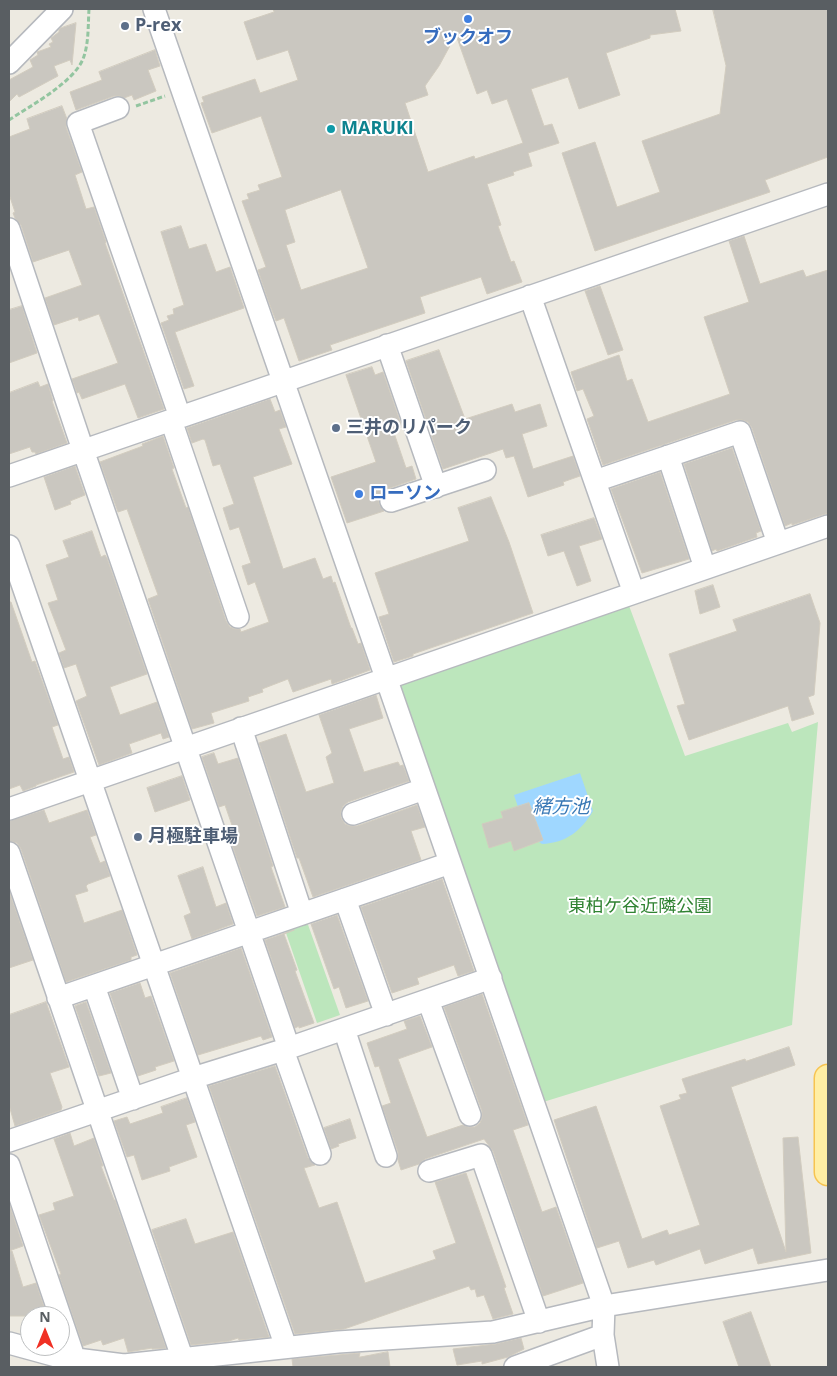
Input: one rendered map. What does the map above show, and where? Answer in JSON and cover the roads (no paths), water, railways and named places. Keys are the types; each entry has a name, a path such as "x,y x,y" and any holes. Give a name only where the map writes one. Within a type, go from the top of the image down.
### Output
{"main road":[{"path":"828,1078 828,1172"}],"street":[{"path":"9,63 62,9"},
{"path":"154,9 604,1306 604,1335 608,1367"},
{"path":"118,108 78,123 176,418 238,617"},
{"path":"9,476 828,194"},
{"path":"9,229 83,450 187,747 320,1154"},
{"path":"530,296 634,593"},
{"path":"387,345 436,487"},
{"path":"595,481 740,432 778,543"},
{"path":"668,456 705,568"},
{"path":"391,501 485,470"},
{"path":"9,809 828,526"},
{"path":"9,546 286,1348"},
{"path":"241,728 302,914"},
{"path":"353,814 424,790"},
{"path":"9,853 183,1360"},
{"path":"58,998 450,863"},
{"path":"345,899 386,1014"},
{"path":"9,1141 193,1078 286,1049 491,978"},
{"path":"94,986 133,1098"},
{"path":"428,1000 470,1115"},
{"path":"344,1029 386,1156"},
{"path":"429,1171 481,1155 538,1322"},
{"path":"9,1165 65,1361"},
{"path":"9,1343 65,1361 124,1366 338,1342 493,1332 604,1306 828,1270"},
{"path":"515,1367 604,1335"}],"water":[{"name":"緒方池","path":"580,773 593,811 572,835 558,841 542,844 539,842 542,840 529,803 518,807 514,795"}],"place":[{"name":"ブックオフ","path":"468,19"},
{"name":"P-rex","path":"125,26"},
{"name":"MARUKI","path":"331,129"},
{"name":"三井のリパーク","path":"336,428"},
{"name":"ローソン","path":"359,494"},
{"name":"月極駐車場","path":"138,837"}],"park label":[{"name":"東柏ケ谷近隣公園","path":"640,907"}]}
